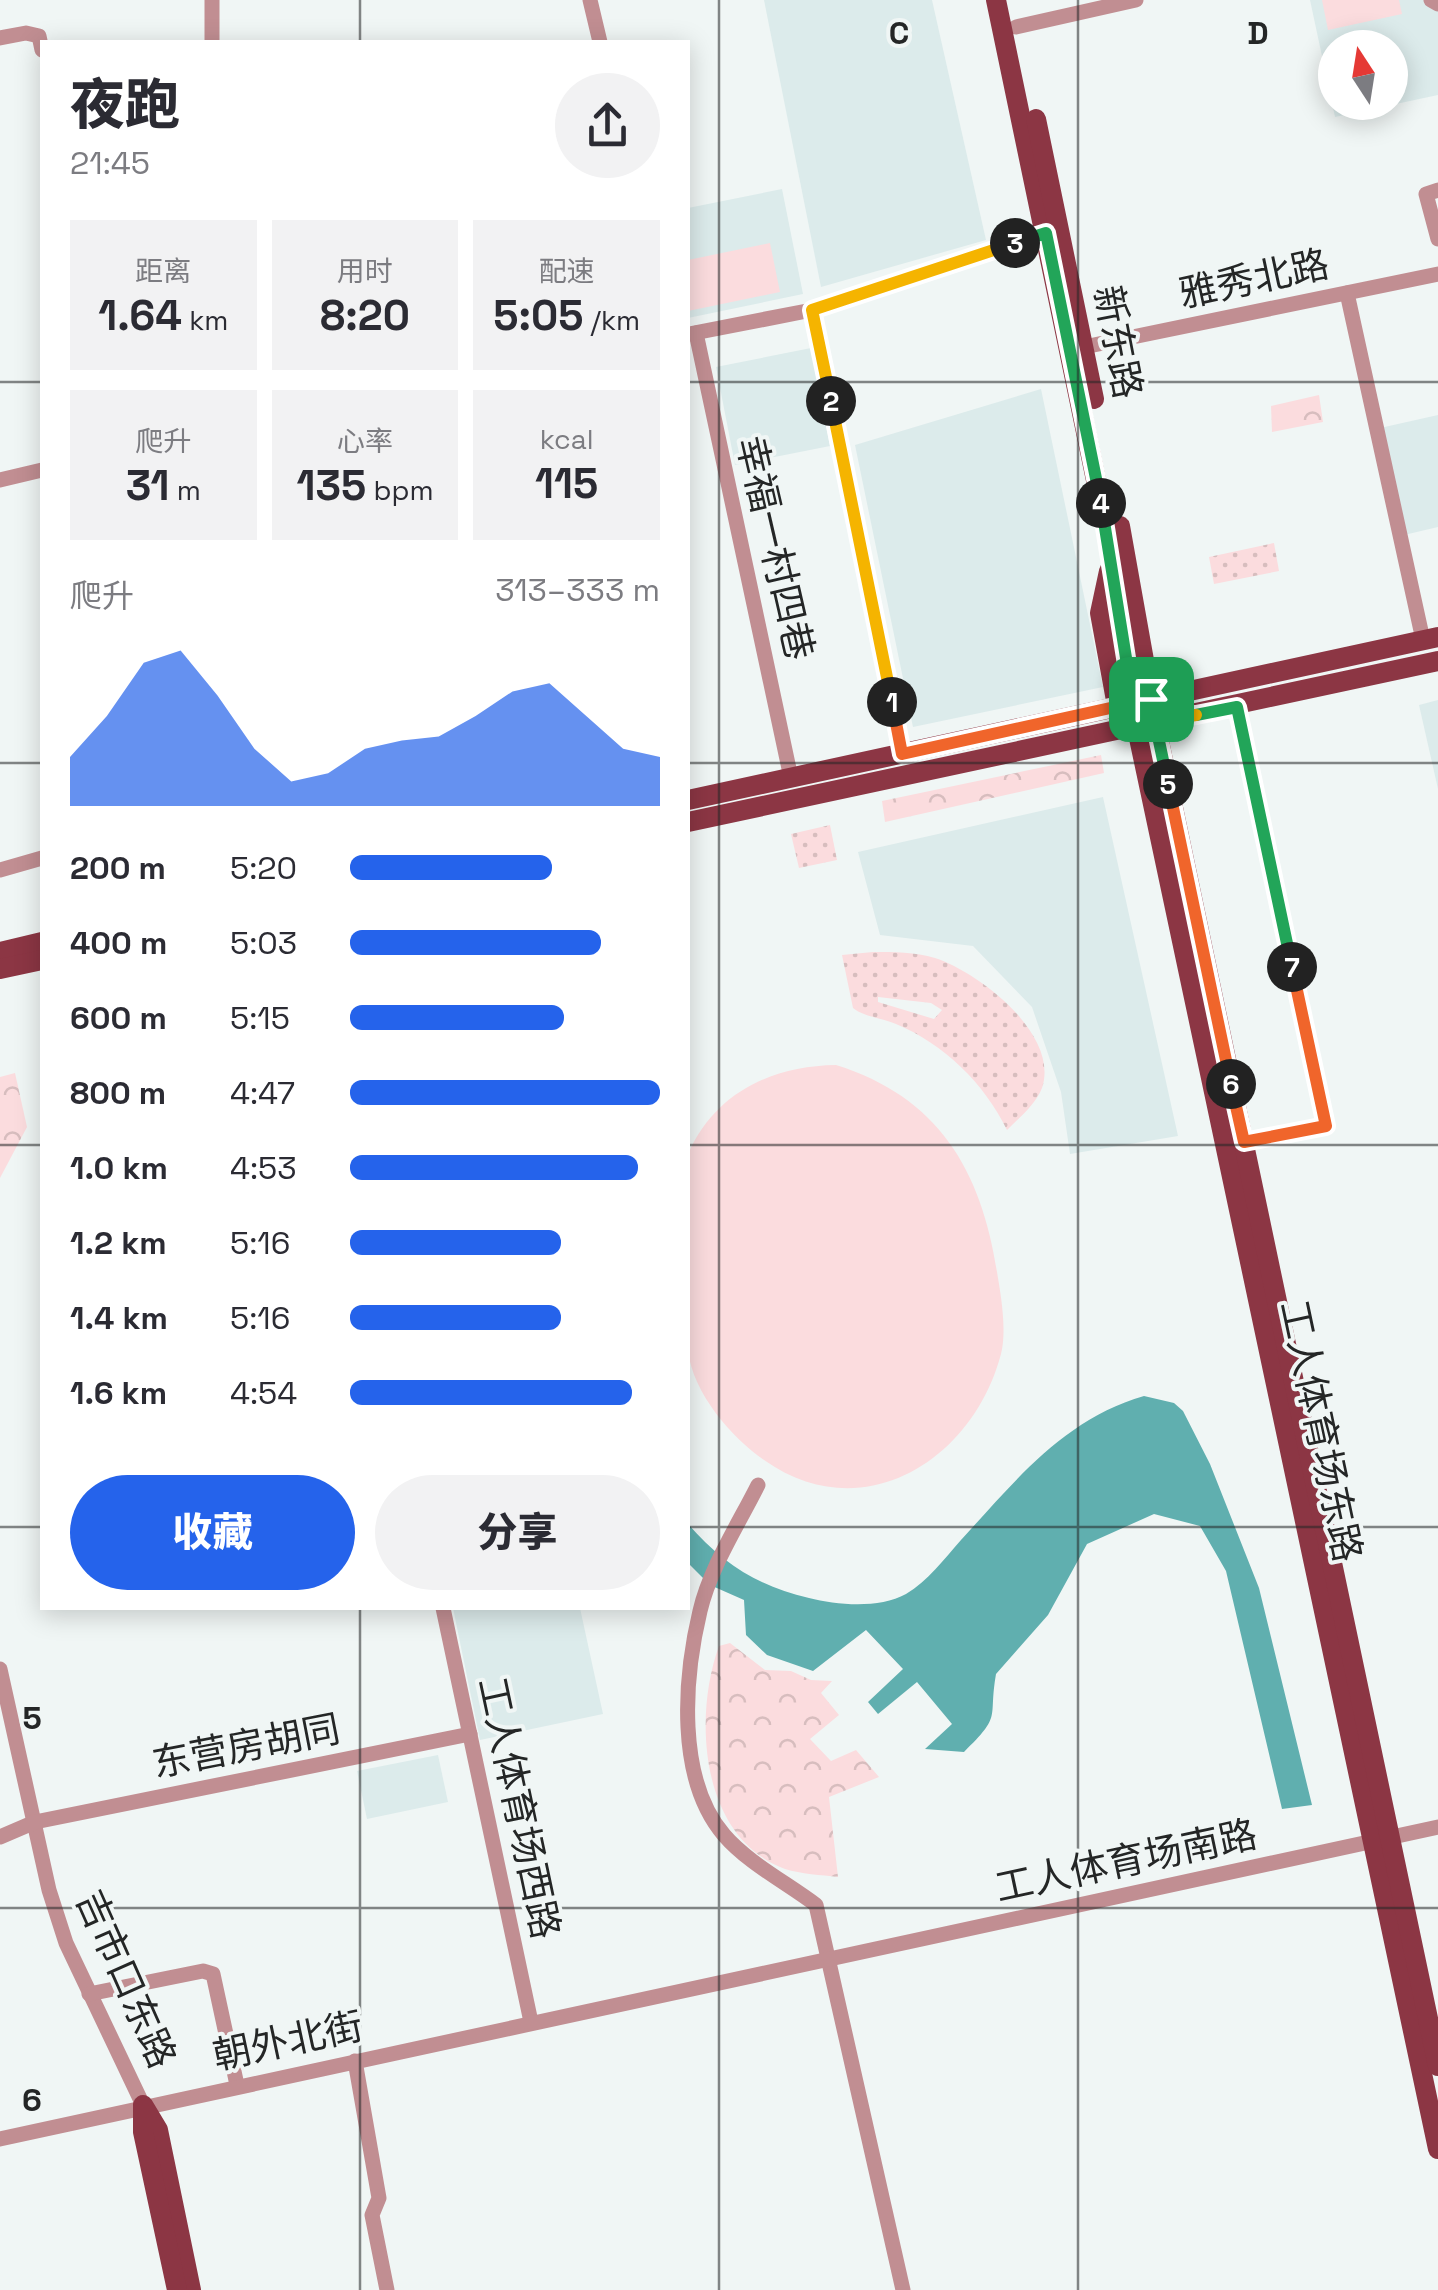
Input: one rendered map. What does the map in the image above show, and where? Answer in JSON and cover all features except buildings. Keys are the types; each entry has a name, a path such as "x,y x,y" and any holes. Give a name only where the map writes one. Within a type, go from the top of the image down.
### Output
{"main road":[{"name":"新东路","path":"996,0 1113,562 1105,579 1100,613 1134,703"},
{"name":"新东路","path":"1010,0 1084,347 1134,703"},
{"path":"690,800 1430,639"},
{"path":"690,822 1438,661"},
{"path":"1134,703 1146,724"},
{"name":"工人体育场东路","path":"1146,724 1244,1142 1438,2149"},
{"name":"工人体育场东路","path":"1146,724 1381,1839 1438,2066"},
{"path":"0,952 40,942"},
{"path":"0,969 40,960"},
{"name":"吉市口东路","path":"143,2104 144,2132 177,2290"},
{"name":"吉市口东路","path":"143,2104 158,2130 192,2290"}],"street":[{"path":"212,0 212,40"},
{"path":"590,0 600,40"},
{"path":"1016,27 1136,0"},
{"path":"1431,0 1438,4"},
{"path":"0,38 26,32 38,36 40,43"},
{"path":"1437,234 1426,194 1438,190"},
{"path":"692,334 812,310 1046,233"},
{"name":"雅秀北路","path":"1084,347 1438,274"},
{"path":"1347,293 1430,639"},
{"path":"812,310 902,754"},
{"name":"幸福一村四巷","path":"692,334 792,778"},
{"path":"0,480 40,470"},
{"path":"1237,707 1326,1126 1244,1142"},
{"path":"0,870 40,863"},
{"path":"758,1485 706,1592 687,1700 699,1784 709,1814 724,1836 816,1905 902,2290"},
{"name":"工人体育场西路","path":"443,1610 531,2022"},
{"name":"吉市口东路","path":"0,1668 48,1890 89,1994 143,2104"},
{"name":"东营房胡同","path":"0,1837 34,1822 470,1734"},
{"name":"工人体育场南路","path":"531,2022 1438,1827"},
{"path":"89,1994 203,1971 213,1974 237,2085"},
{"name":"朝外北街","path":"0,2139 143,2104 531,2022"},
{"path":"355,2061 379,2198 372,2214 386,2290"}],"shaded area":[{"path":"764,0 932,0 986,240 821,287"},
{"path":"1310,0 1425,0 1438,7 1438,95 1408,101 1408,30 1318,30 1318,37"},
{"path":"782,189 803,294 690,318 690,208"},
{"path":"811,348 830,446 735,465 716,367"},
{"path":"1041,389 1103,687 913,727 855,445"},
{"path":"1438,415 1438,527 1404,535 1380,428"},
{"path":"1438,700 1438,789 1419,705"},
{"path":"1103,797 1178,1136 1070,1154 1061,1092 1032,1007 973,946 880,935 858,852"},
{"path":"453,1610 580,1610 603,1714 480,1740"},
{"path":"438,1755 448,1802 367,1819 357,1771"}],"green space":[{"path":"1322,0 1399,0 1402,14 1328,30"},
{"path":"770,243 780,292 690,311 690,260"},
{"path":"1319,395 1323,422 1272,432 1271,406"},
{"path":"1274,543 1279,571 1214,584 1209,557"},
{"path":"1101,755 1104,773 885,822 882,801"},
{"path":"830,825 837,860 799,868 791,834"},
{"path":"889,952 927,956 953,965 992,991 1027,1027 1039,1047 1044,1067 1042,1088 1031,1105 1007,1130 987,1096 946,1054 914,1032 853,1008 842,955","holes":["878,997 931,1003 942,1010 934,1019 878,1002"]},
{"path":"836,1065 872,1079 928,1117 949,1142 979,1201 990,1235 1002,1302 1001,1354 987,1392 966,1425 940,1453 909,1473 875,1485 839,1488 801,1480 764,1460 716,1413 697,1383 690,1362 690,1150 713,1114 730,1099 768,1078"},
{"path":"15,1073 27,1127 0,1178 0,1077"},
{"path":"730,1643 765,1670 791,1671 811,1680 832,1681 821,1693 839,1715 810,1739 831,1761 856,1750 879,1777 829,1797 838,1877 785,1869 757,1853 735,1831 720,1804 710,1772 706,1706 719,1646"}],"water":[{"path":"1144,1396 1174,1403 1183,1411 1210,1464 1259,1588 1312,1805 1282,1809 1226,1571 1200,1526 1154,1514 1087,1544 1048,1615 996,1674 992,1716 964,1752 925,1749 952,1724 917,1682 878,1714 868,1702 903,1669 866,1630 813,1671 767,1655 746,1635 744,1600 710,1585 690,1565 690,1526 728,1561 773,1587 845,1604 895,1599 929,1576 1043,1454 1115,1406"}],"route":[{"path":"1151,699 1133,703 1118,706 1011,730 952,742 902,754 812,310 1046,233 1113,562 1119,626 1130,690 1133,703 1137,726 1155,722 1244,1142 1326,1126 1237,707 1155,722 1151,699"}]}
